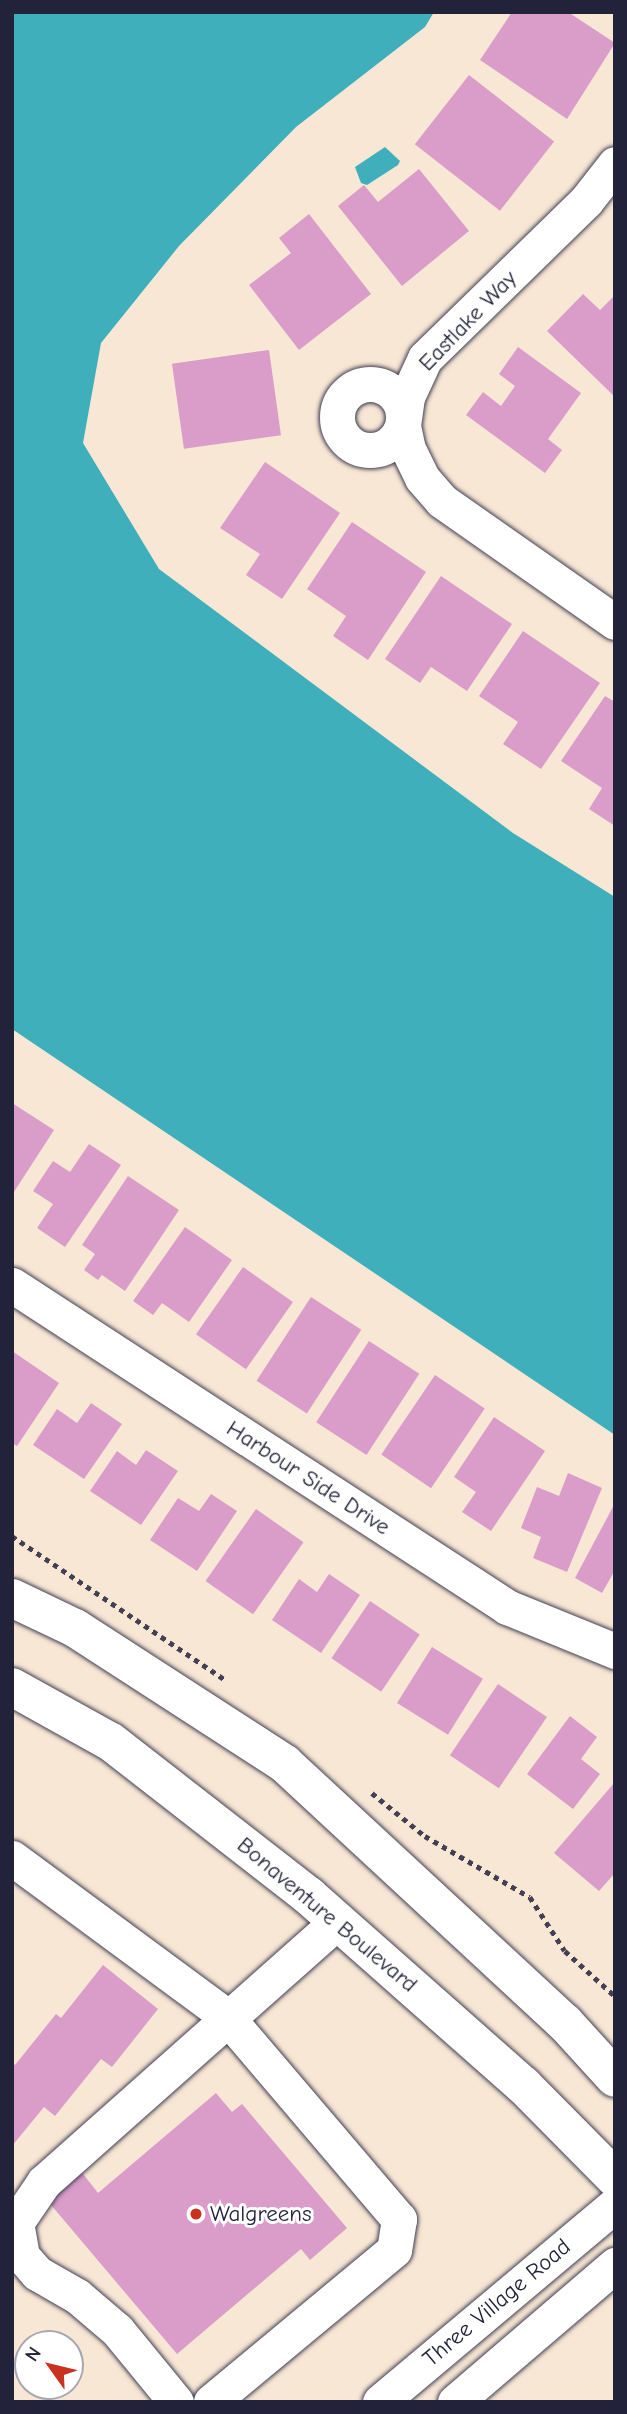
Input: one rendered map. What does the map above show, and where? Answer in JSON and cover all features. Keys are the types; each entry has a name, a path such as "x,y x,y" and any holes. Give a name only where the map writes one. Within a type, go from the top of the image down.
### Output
{"main road":[{"path":"12,1598 75,1628 285,1764 565,2023 615,2078"},
{"name":"Bonaventure Boulevard","path":"12,1687 111,1742 338,1921 523,2085 615,2178"}],"street":[{"name":"Eastlake Way","path":"615,164 586,201 425,358 407,397 403,426 408,449 422,478 442,501 615,622"},
{"name":"Harbour Side Drive","path":"12,1285 507,1607 615,1651"},
{"path":"12,1858 226,2016 400,2219 394,2250 211,2402"},
{"path":"176,2402 117,2330 78,2296 37,2273 22,2256 16,2223 44,2182 226,2016 338,1921"},
{"name":"Three Village Road","path":"380,2402 615,2204"},
{"name":"Three Village Road","path":"454,2402 615,2265"}],"water":[{"path":"12,12 434,12 425,27 296,127 179,246 101,343 83,443 159,569 513,833 615,897 615,1435 12,1029"},
{"path":"385,147 400,161 398,165 367,185 361,183 355,167"}],"building":[{"path":"512,12 568,12 615,43 567,119 480,60"},
{"path":"469,75 554,141 500,211 415,144"},
{"path":"419,169 469,231 402,286 338,206 364,185 378,202"},
{"path":"309,214 371,294 299,350 249,285 291,253 279,238"},
{"path":"583,294 600,310 615,295 615,397 547,331"},
{"path":"518,347 581,393 548,439 562,450 545,473 466,415 483,392 501,406 515,386 499,374"},
{"path":"269,350 281,435 184,449 172,364"},
{"path":"265,462 340,513 282,599 246,575 260,554 220,528"},
{"path":"352,522 426,572 368,660 333,636 346,616 307,589"},
{"path":"441,576 512,624 467,691 431,667 420,683 385,659"},
{"path":"523,631 600,683 541,769 503,744 518,722 479,696"},
{"path":"605,696 615,702 615,826 589,809 602,788 561,761"},
{"path":"12,1103 54,1130 12,1195"},
{"path":"89,1144 121,1165 65,1247 37,1228 53,1204 33,1191 53,1161 70,1172"},
{"path":"128,1176 179,1210 125,1291 102,1275 98,1280 84,1270 95,1254 82,1245"},
{"path":"185,1227 232,1260 189,1322 162,1303 153,1315 133,1301"},
{"path":"243,1267 293,1302 246,1369 196,1334"},
{"path":"311,1297 361,1330 307,1414 257,1381"},
{"path":"369,1341 419,1374 366,1455 316,1422"},
{"path":"12,1351 59,1383 17,1446 12,1443"},
{"path":"435,1375 485,1409 431,1488 381,1455"},
{"path":"91,1403 122,1424 84,1479 33,1445 57,1409 77,1423"},
{"path":"494,1417 545,1451 491,1531 462,1512 476,1492 454,1477"},
{"path":"146,1450 178,1471 141,1525 90,1491 117,1451 136,1465"},
{"path":"568,1473 602,1488 567,1572 533,1558 541,1537 521,1528 537,1487 559,1496"},
{"path":"211,1494 237,1511 197,1571 150,1540 178,1498 199,1511"},
{"path":"615,1503 615,1570 602,1593 575,1578"},
{"path":"256,1509 304,1542 253,1614 206,1581"},
{"path":"329,1574 360,1595 321,1653 272,1620 299,1579 317,1592"},
{"path":"370,1601 420,1635 381,1692 331,1658"},
{"path":"432,1647 483,1679 448,1735 397,1703"},
{"path":"498,1684 547,1717 499,1788 450,1755"},
{"path":"570,1716 597,1737 581,1759 600,1774 573,1809 527,1774"},
{"path":"615,1782 615,1873 599,1891 554,1853"},
{"path":"103,1965 158,2009 112,2067 101,2059 55,2116 44,2107 12,2146 12,2062 15,2065 56,2014 61,2018"},
{"name":"Walgreens","path":"216,2093 232,2112 242,2104 347,2228 310,2260 301,2249 177,2354 46,2199 80,2170 98,2193"}],"place":[{"name":"Walgreens","path":"196,2214"}]}
